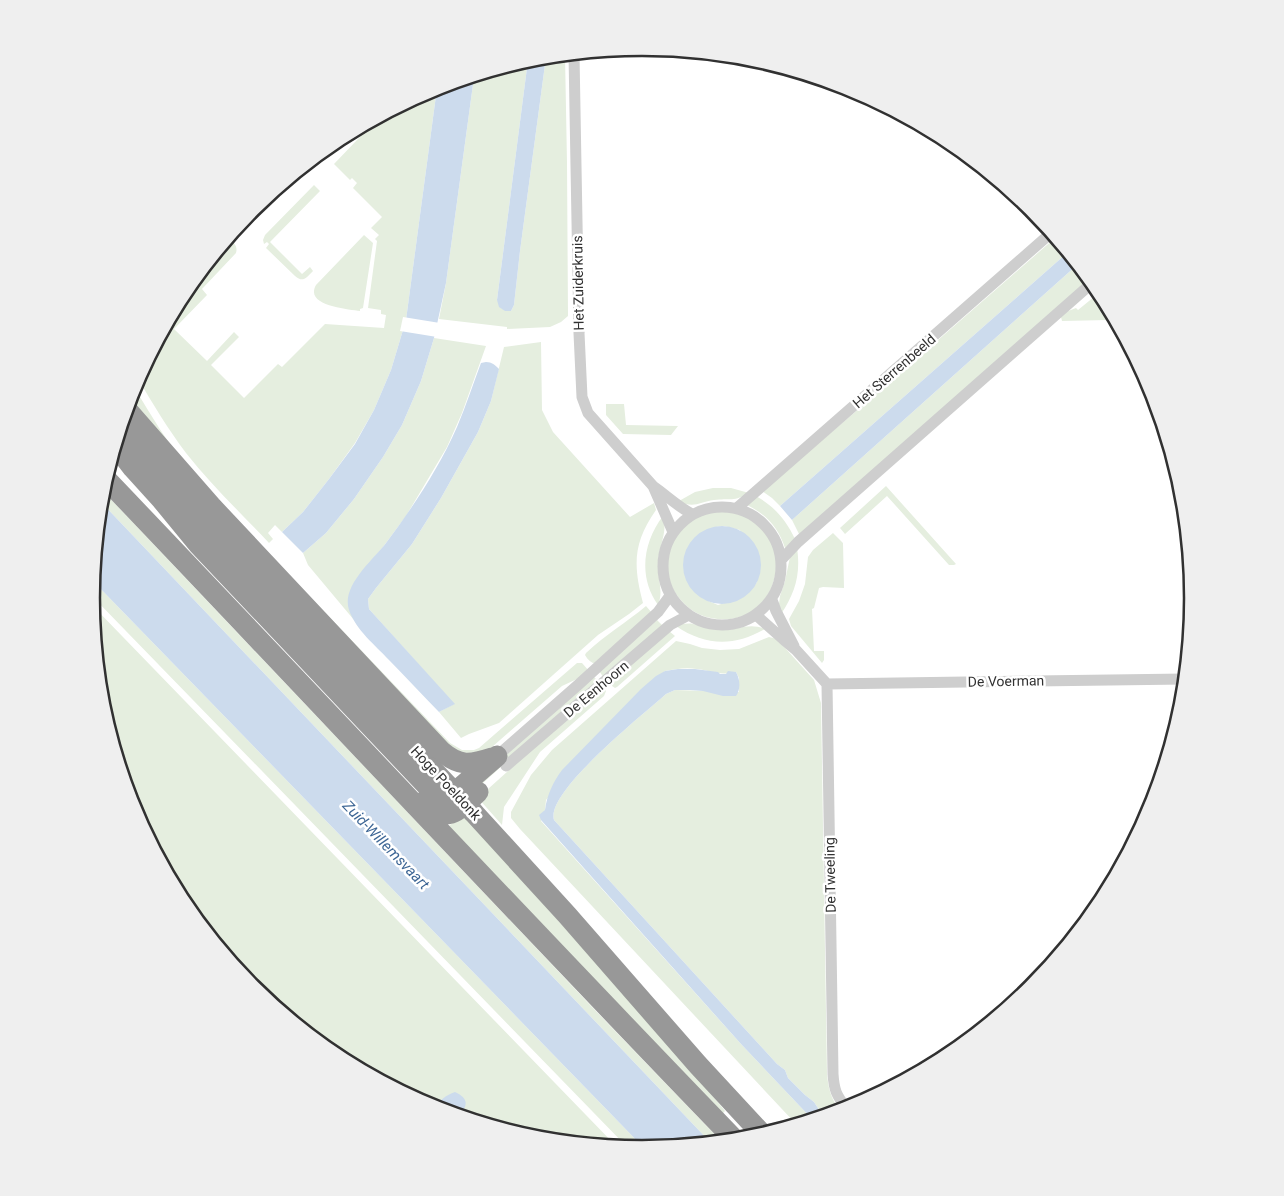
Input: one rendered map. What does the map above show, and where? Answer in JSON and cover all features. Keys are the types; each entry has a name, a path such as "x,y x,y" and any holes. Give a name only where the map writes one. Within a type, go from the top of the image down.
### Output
{"highway":[{"path":"132,416 211,506 441,751 452,759 464,763 475,764 502,761"},
{"path":"126,434 198,515 209,532"},
{"name":"Hoge Poeldonk","path":"121,451 138,464 194,521 209,532 473,812 574,922 698,1065 756,1127"},
{"path":"121,452 199,545 432,791 439,795 447,796 453,794 502,761"},
{"path":"112,486 727,1133"},
{"path":"409,799 443,814 456,812 502,761"}],"street":[{"name":"Het Zuiderkruis","path":"574,61 579,333 582,396 588,413 653,486 664,493 680,508 692,514"},
{"name":"Het Sterrenbeeld","path":"737,508 1046,238"},
{"path":"782,559 798,542 1086,288"},
{"name":"Het Zuiderkruis","path":"653,486 673,532"},
{"path":"715,506 737,508 751,514 762,523 776,540 782,559 782,575 779,587 772,600 756,615 748,619 729,624 708,623 687,616 669,597 664,581 663,556 673,532 680,522 695,512 715,506"},
{"name":"De Eenhoorn","path":"502,761 578,685 658,612 669,597"},
{"path":"772,600 796,650"},
{"path":"756,615 796,650 827,684"},
{"name":"De Eenhoorn","path":"502,761 670,625 687,616"},
{"name":"De Voerman","path":"827,684 1177,679"},
{"name":"De Tweeling","path":"827,684 833,1074 834,1088 841,1102"}],"green space":[{"path":"565,62 568,316 550,327 507,329 507,327 439,319 446,283 473,83 527,69 497,300 511,311 514,305 545,65"},
{"path":"436,97 406,320 391,370 374,410 355,443 303,512 282,532 275,525 268,533 273,539 269,543 216,488 186,453 143,387 173,327 212,268 234,243 236,246 236,253 202,289 207,295 174,329 207,361 234,332 239,337 211,365 244,398 278,364 282,367 325,324 384,328 386,315 381,314 381,310 368,308 377,241 375,239 379,235 371,228 382,217 353,188 357,183 352,178 350,180 334,164 362,135 402,112"},
{"path":"314,185 320,191 270,242 302,274 310,267 313,271 306,278 300,279 266,248 269,244 267,242 264,244 263,240 265,235"},
{"path":"364,235 373,243 363,308 360,311 346,309 321,302 316,298 314,292 316,285"},
{"path":"1050,242 1063,257 780,506 762,491"},
{"path":"1073,269 1084,285 800,536 792,520"},
{"path":"1093,298 1107,320 1062,321 1063,313 1076,308 1078,310"},
{"path":"434,338 486,346 462,413 447,447 406,516 361,573 349,609 354,620 308,565 303,553 326,533 354,499 383,457 402,425 421,381"},
{"path":"541,342 542,410 553,432 630,517 654,503 656,510 643,533 637,555 638,577 643,603 598,635 499,723 461,738 439,712 454,704 369,609 368,599 412,544 441,498 478,432 491,401 504,347"},
{"path":"139,396 166,439 189,468 450,743 462,750 479,748 577,663 582,663 589,671 562,686 484,754 465,756 457,754 436,739 205,495 135,409"},
{"path":"606,404 624,404 626,425 678,426 671,435 623,434 606,415"},
{"path":"886,486 956,564 949,565 887,496 845,534 840,528"},
{"path":"713,488 731,488 749,493 736,499 714,500 693,505 679,501 695,492"},
{"path":"756,496 774,509 792,532 795,539 785,548 779,534 766,517 747,505"},
{"path":"110,498 715,1135 704,1136 108,509"},
{"path":"719,510 746,516 765,530 774,549 776,571 770,591 756,608 737,618 711,618 699,614 680,599 669,580 669,552 677,535 683,527 700,515","holes":["724,526 740,530 757,582 744,595 718,605 701,597 688,583 716,527"]},
{"path":"663,516 664,533 658,562 660,600 658,605 648,583 646,560 647,548 651,537"},
{"path":"833,533 843,543 844,588 819,588 814,608 812,609 814,651 824,651 822,663 791,626 789,619 799,601 805,584 808,557 813,550"},
{"path":"797,548 798,566 796,583 781,614 780,596 790,557"},
{"path":"100,588 636,1140 620,1139 100,604"},
{"path":"646,606 652,613 597,664 589,660 585,655 586,653"},
{"path":"100,614 609,1139 536,1129 468,1111 435,1099 402,1084 341,1048 312,1028 259,981 212,928 192,899 156,838 141,805 129,772 111,704 105,669"},
{"path":"657,620 664,627 604,678 599,671"},
{"path":"692,624 721,630 748,626 765,629 742,639 720,642 687,633 676,626"},
{"path":"669,631 675,636 617,687 615,688 610,684"},
{"path":"769,637 777,639 814,680 821,703 827,1073 830,1093 835,1104 819,1110 814,1102 788,1078 785,1070 777,1064 554,820 555,807 580,773 619,735 666,694 675,690 739,692 739,678 736,672 720,673 689,668 665,671 546,800 541,821 741,1044 807,1114 791,1118 511,818 511,812 531,775 552,750 676,641 702,648 720,650 739,649"},
{"path":"593,676 599,682 562,712 473,792 467,787"},
{"path":"604,687 606,691 604,696 540,752 504,807 502,825 478,798"},
{"path":"462,813 691,1069 725,1111 722,1114 448,827"}],"water":[{"path":"545,65 514,305 511,311 505,311 499,307 497,300 527,69"},
{"path":"473,83 446,283 434,338 421,381 402,425 383,457 354,499 326,533 303,553 282,532 303,512 355,444 374,410 391,370 406,320 436,97"},
{"path":"1063,257 1072,268 792,520 780,506"},
{"path":"481,363 492,363 499,369 491,401 478,432 441,498 412,544 368,599 369,609 455,704 439,712 361,631 352,617 348,601 354,583 360,574 386,543 434,472 457,427"},
{"name":"Zuid-Willemsvaart","path":"108,509 704,1136 636,1140 100,588 101,563"},
{"path":"722,526 737,529 749,538 758,550 761,565 758,580 749,592 737,601 722,604 707,601 695,592 686,580 683,565 686,550 695,538 707,529"},
{"path":"695,669 718,672 720,674 726,674 728,671 736,672 739,690 736,696 723,696 690,690 675,690 666,694 619,735 580,773 555,807 554,820 777,1064 785,1070 788,1078 814,1102 819,1110 816,1111 807,1114 741,1044 541,820 539,815 545,810 551,789 562,770 641,689 665,671"},
{"path":"455,1092 465,1099 466,1105 463,1109 441,1101"}],"pier":[{"path":"403,317 440,323 437,337 400,331"}]}
